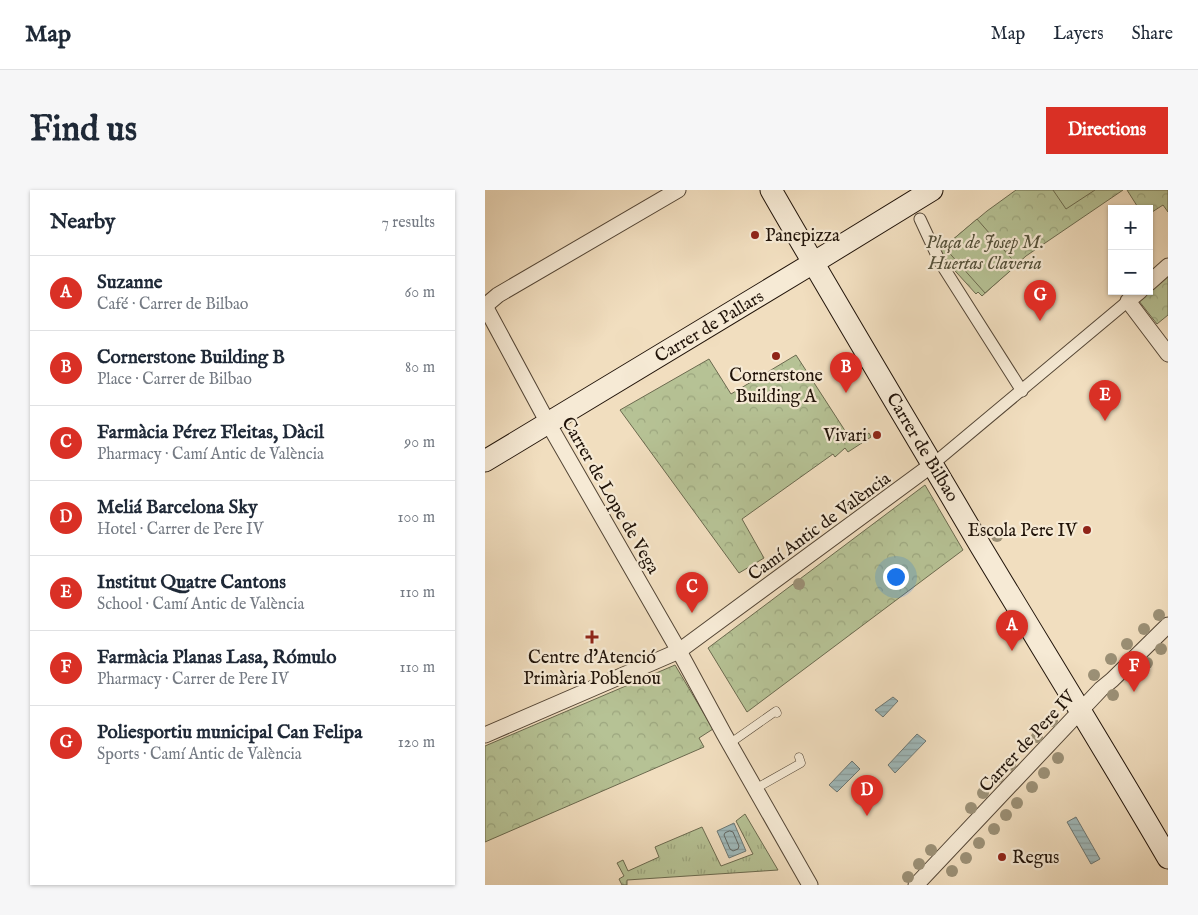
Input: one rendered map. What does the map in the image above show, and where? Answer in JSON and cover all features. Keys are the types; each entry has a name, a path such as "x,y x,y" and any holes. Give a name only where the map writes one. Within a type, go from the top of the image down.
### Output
{"main road":[{"name":"Carrer de Bilbao","path":"771,190 1168,858"},
{"name":"Carrer de Pallars","path":"485,461 932,190"}],"street":[{"path":"485,306 498,294 679,190"},
{"path":"920,219 940,262 1022,391"},
{"path":"1153,279 1168,266"},
{"path":"1134,296 1138,314 1168,354"},
{"name":"Camí Antic de València","path":"485,735 679,651 933,464 1134,296"},
{"name":"Carrer de Lope de Vega","path":"485,306 548,423 679,651 809,885"},
{"name":"Carrer de Pere IV","path":"916,885 1101,689 1168,625"}],"lane":[{"path":"729,744 776,711 777,713"},
{"path":"755,789 801,763 799,758"}],"green space":[{"name":"Plaça de Josep M. Huertas Claveria","path":"1016,190 1123,190 1026,256 982,296 978,292 976,294 938,252 987,211"},
{"path":"1053,190 1095,190 1066,209"},
{"path":"1127,190 1168,190 1168,212 1163,205 1153,211 1153,205 1136,205"},
{"path":"977,219 1017,265 985,293 944,247"},
{"path":"1168,276 1168,315 1157,324 1139,301 1146,295 1153,295 1153,289"},
{"path":"796,355 853,443 869,433 871,437 848,452 845,448 835,457 833,454 742,519 764,558 739,573 620,410 709,359 731,394"},
{"path":"925,485 963,550 747,712 708,648"},
{"path":"675,665 713,729 699,738 704,747 485,842 485,746"},
{"path":"745,814 778,870 627,880 627,885 622,885 619,879 624,876 617,863 623,860 628,871 659,857 655,847 702,827 721,866 753,854 736,821"}],"water":[{"path":"893,697 898,701 883,717 875,710"},
{"path":"917,734 926,741 895,773 888,765"},
{"path":"852,761 860,769 837,792 829,785"},
{"path":"1076,817 1100,859 1091,864 1067,822"},
{"path":"734,823 746,851 729,858 717,831"}],"place":[{"name":"Panepizza","path":"755,235"},
{"name":"Poliesportiu municipal Can Felipa","path":"1040,321"},
{"name":"Cornerstone Building A","path":"776,356"},
{"name":"Cornerstone Building B","path":"846,393"},
{"name":"Institut Quatre Cantons","path":"1105,421"},
{"name":"Vivari","path":"877,435"},
{"name":"Escola Pere IV","path":"1087,530"},
{"name":"Farmàcia Pérez Fleitas, Dàcil","path":"692,613"},
{"name":"Centre d'Atenció Primària Poblenou","path":"592,637"},
{"name":"Suzanne","path":"1012,651"},
{"name":"Farmàcia Planas Lasa, Rómulo","path":"1134,692"},
{"name":"Meliá Barcelona Sky","path":"867,816"},
{"name":"Regus","path":"1002,857"}]}
